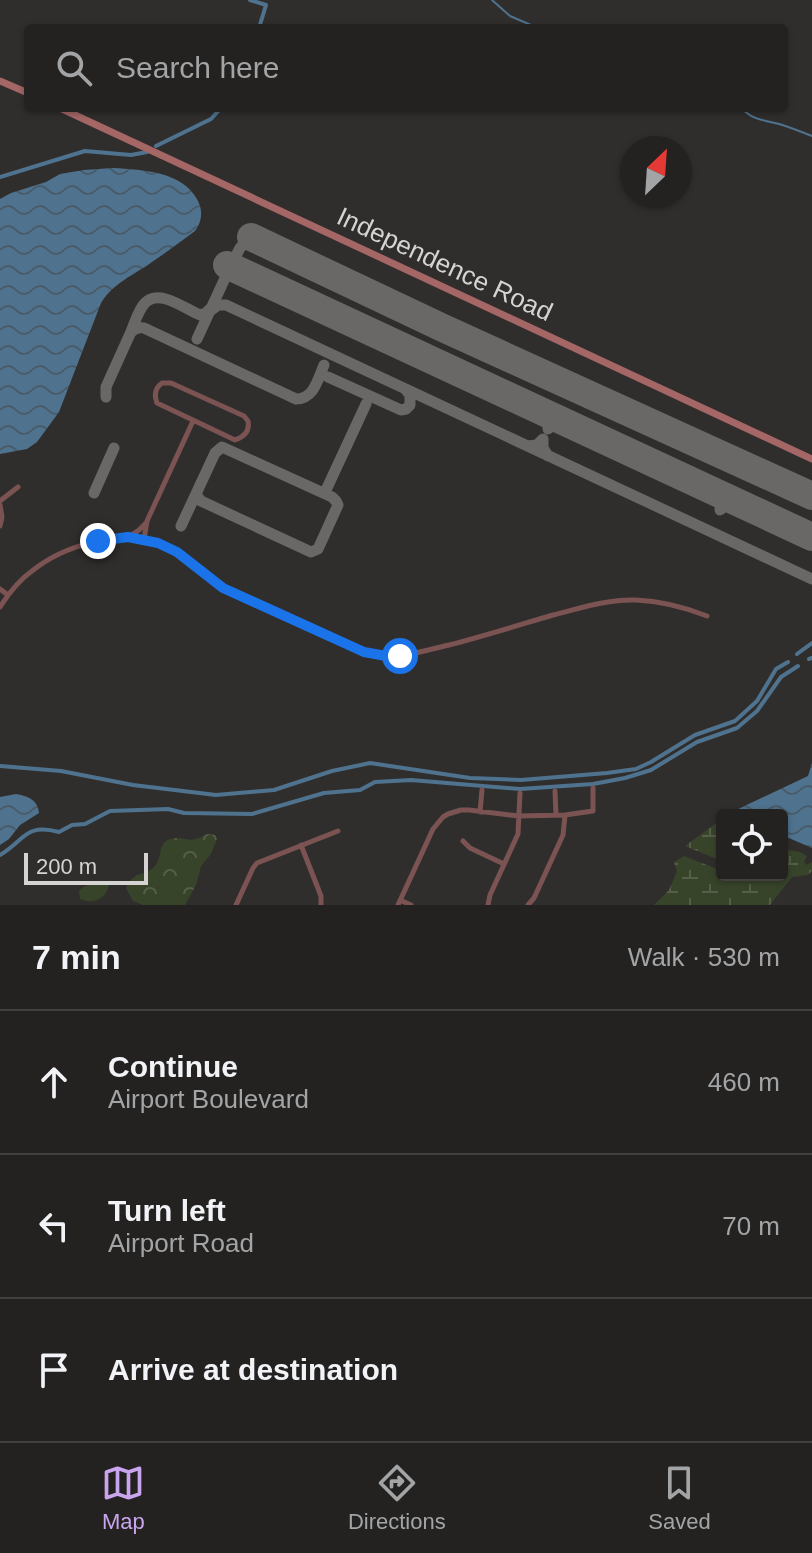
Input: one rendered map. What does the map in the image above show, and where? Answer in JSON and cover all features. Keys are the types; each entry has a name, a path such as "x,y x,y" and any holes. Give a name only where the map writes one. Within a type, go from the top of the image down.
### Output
{"street":[{"path":"0,81 24,91"},
{"name":"Independence Road","path":"69,112 812,459"},
{"path":"171,383 244,416 249,425 243,437 235,440 193,421 157,403 154,397 158,385 171,383"},
{"path":"144,539 147,521 193,421"},
{"path":"0,526 0,503 18,487"},
{"path":"128,537 147,521"},
{"path":"0,607 28,573 51,559 98,541 128,537 158,543 177,552 212,581 241,597 364,652 386,656 411,654 456,643 603,602 655,602 707,616"},
{"path":"0,589 8,595"},
{"path":"411,905 399,902 441,815 461,810 519,816 593,811 593,788"},
{"path":"480,812 482,790"},
{"path":"555,791 556,815"},
{"path":"488,905 518,834 520,793"},
{"path":"528,905 563,835 565,815"},
{"path":"236,905 257,863 338,831"},
{"path":"463,841 470,848 504,864"},
{"path":"301,845 321,896 321,905"}],"green space":[{"path":"715,824 716,859 685,846"},
{"path":"207,834 215,835 217,839 211,854 201,866 196,885 185,905 143,905 133,901 126,888 133,878 155,866 166,841 175,838 191,840"},
{"path":"788,850 807,856 804,862 807,865 812,863 812,871 808,875 792,877 770,905 654,905 669,890 677,871 674,862 684,856 716,869 716,881 788,881"},
{"path":"98,882 109,883 103,896 95,901 80,899 79,891 83,887"}],"water":[{"path":"113,168 161,174 183,183 200,205 199,224 195,231 106,296 59,412 37,442 27,449 0,454 0,199 60,174"},
{"path":"812,763 812,848 788,838 788,809 738,809 808,776"},
{"path":"16,794 32,799 39,813 20,825 0,845 0,797"}],"waterway":[{"path":"250,0 266,5 260,24"},
{"path":"492,0 510,16 529,24"},
{"path":"156,146 211,119 217,112"},
{"path":"745,112 812,136"},
{"path":"0,177 85,151 131,155 147,152"},
{"path":"797,654 812,643"},
{"path":"0,766 61,771 133,785 216,795 274,790 332,771 370,763 470,778 521,780 607,773 636,769 695,735 735,721 757,701 776,669 788,662"},
{"path":"0,855 32,831 59,832 72,825 85,824 110,811 168,809 184,813 252,814 324,793 360,790 375,782 411,780 520,789 593,784 625,778 651,770 697,742 737,728 757,711 781,677 798,666"}],"taxiway":[{"path":"226,275 240,248 251,237"},
{"path":"197,339 226,276 236,271 244,273"},
{"path":"130,334 140,310 151,299 165,299 200,315 210,309"},
{"path":"210,311 218,305 226,305 812,579"},
{"path":"106,397 106,387 130,334 139,328 296,399 311,392 324,365"},
{"path":"328,377 401,410 410,405 410,395 405,389"},
{"path":"327,488 366,404"},
{"path":"541,411 548,418 548,429 557,422 566,423"},
{"path":"527,446 537,445 543,439 543,448 548,456"},
{"path":"181,526 215,453 222,447 332,497 338,505 318,549 311,552 201,501 197,492"},
{"path":"94,493 114,448"},
{"path":"713,491 721,500 720,510 729,503 739,503"}],"runway":[{"path":"251,237 812,496"},
{"path":"227,265 812,537"}],"route":[{"path":"98,541 128,537 158,543 177,552 212,581 241,597 364,652 400,656"}]}
